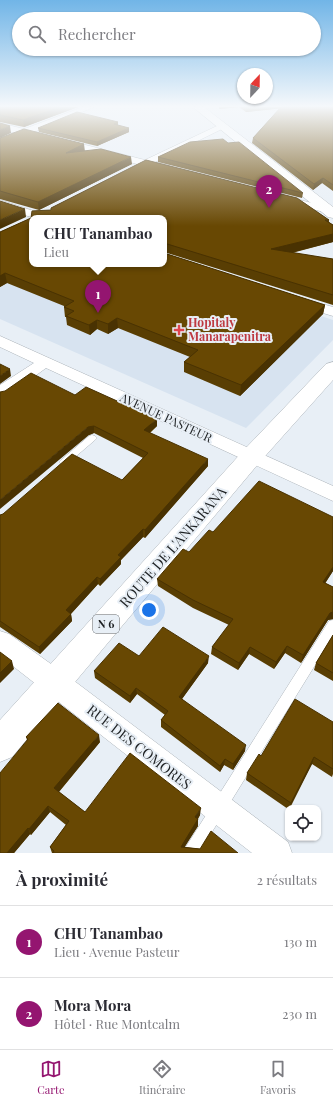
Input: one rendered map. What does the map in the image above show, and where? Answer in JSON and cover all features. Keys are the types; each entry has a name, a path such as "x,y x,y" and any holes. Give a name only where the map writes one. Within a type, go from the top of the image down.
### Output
{"main road":[{"path":"247,147 331,212"},
{"name":"ROUTE DE L'ANKARANA","path":"0,745 251,457 333,368"}],"street":[{"path":"80,147 175,171"},
{"path":"132,169 180,147"},
{"path":"275,196 331,212"},
{"path":"0,203 30,215"},
{"path":"289,297 333,312"},
{"name":"AVENUE PASTEUR","path":"0,341 333,494"},
{"path":"0,393 45,362"},
{"name":"RUE DES COMORES","path":"0,642 56,682 277,853"}],"lane":[{"path":"58,468 92,438"},
{"path":"190,853 333,625"}],"shaded area":[{"name":"Hopitaly Manarapenitra","path":"0,246 29,262 29,267 167,267 167,265 333,320 333,340 246,428 0,319"}],"building":[{"path":"0,147 78,147 66,153 101,149 131,157 38,202 0,191"},
{"path":"180,147 245,147 303,193 158,157"},
{"path":"265,147 333,147 333,185 323,178 314,184"},
{"path":"146,160 297,198 329,220 325,220 333,225 333,234 271,249 333,259 333,295 167,244 167,215 31,215 32,211 51,210 51,208"},
{"path":"0,201 25,209 0,220"},
{"path":"29,219 29,267 167,267 167,254 325,305 241,385 184,362 198,350 117,318 108,324 97,320 89,325 66,316 74,311 64,307 74,301 5,273 0,276 0,232"},
{"path":"0,364 10,369 0,376"},
{"path":"31,373 75,395 86,387 157,419 144,430 208,459 145,530 143,529 118,555 121,557 100,579 97,577 66,610 71,614 39,647 0,621 0,515 72,454 122,480 148,453 94,426 88,427 0,500 0,392 5,391"},
{"path":"259,481 333,517 333,567 323,582 333,587 333,612 330,613 303,655 287,646 276,662 250,647 239,663 212,647 233,619 193,600 157,579 183,549 189,552 209,530 213,532"},
{"path":"163,627 209,656 179,697 246,745 233,764 225,759 220,766 161,720 168,711 136,688 130,696 94,671 119,643 139,656"},
{"path":"333,635 333,673 316,663"},
{"path":"0,652 12,661 0,673"},
{"path":"295,699 333,722 333,769 314,757 291,803 247,773 259,754 261,756"},
{"path":"58,703 99,735 54,788 85,812 130,753 201,808 195,817 198,819 181,847 200,849 211,831 238,853 53,853 54,851 50,847 69,821 48,806 7,853 0,853 0,773 28,739 26,737"}],"place":[{"name":"Mora Mora","path":"269,208"},
{"name":"CHU Tanambao","path":"98,313"},
{"name":"Hopitaly Manarapenitra","path":"179,330"}]}
